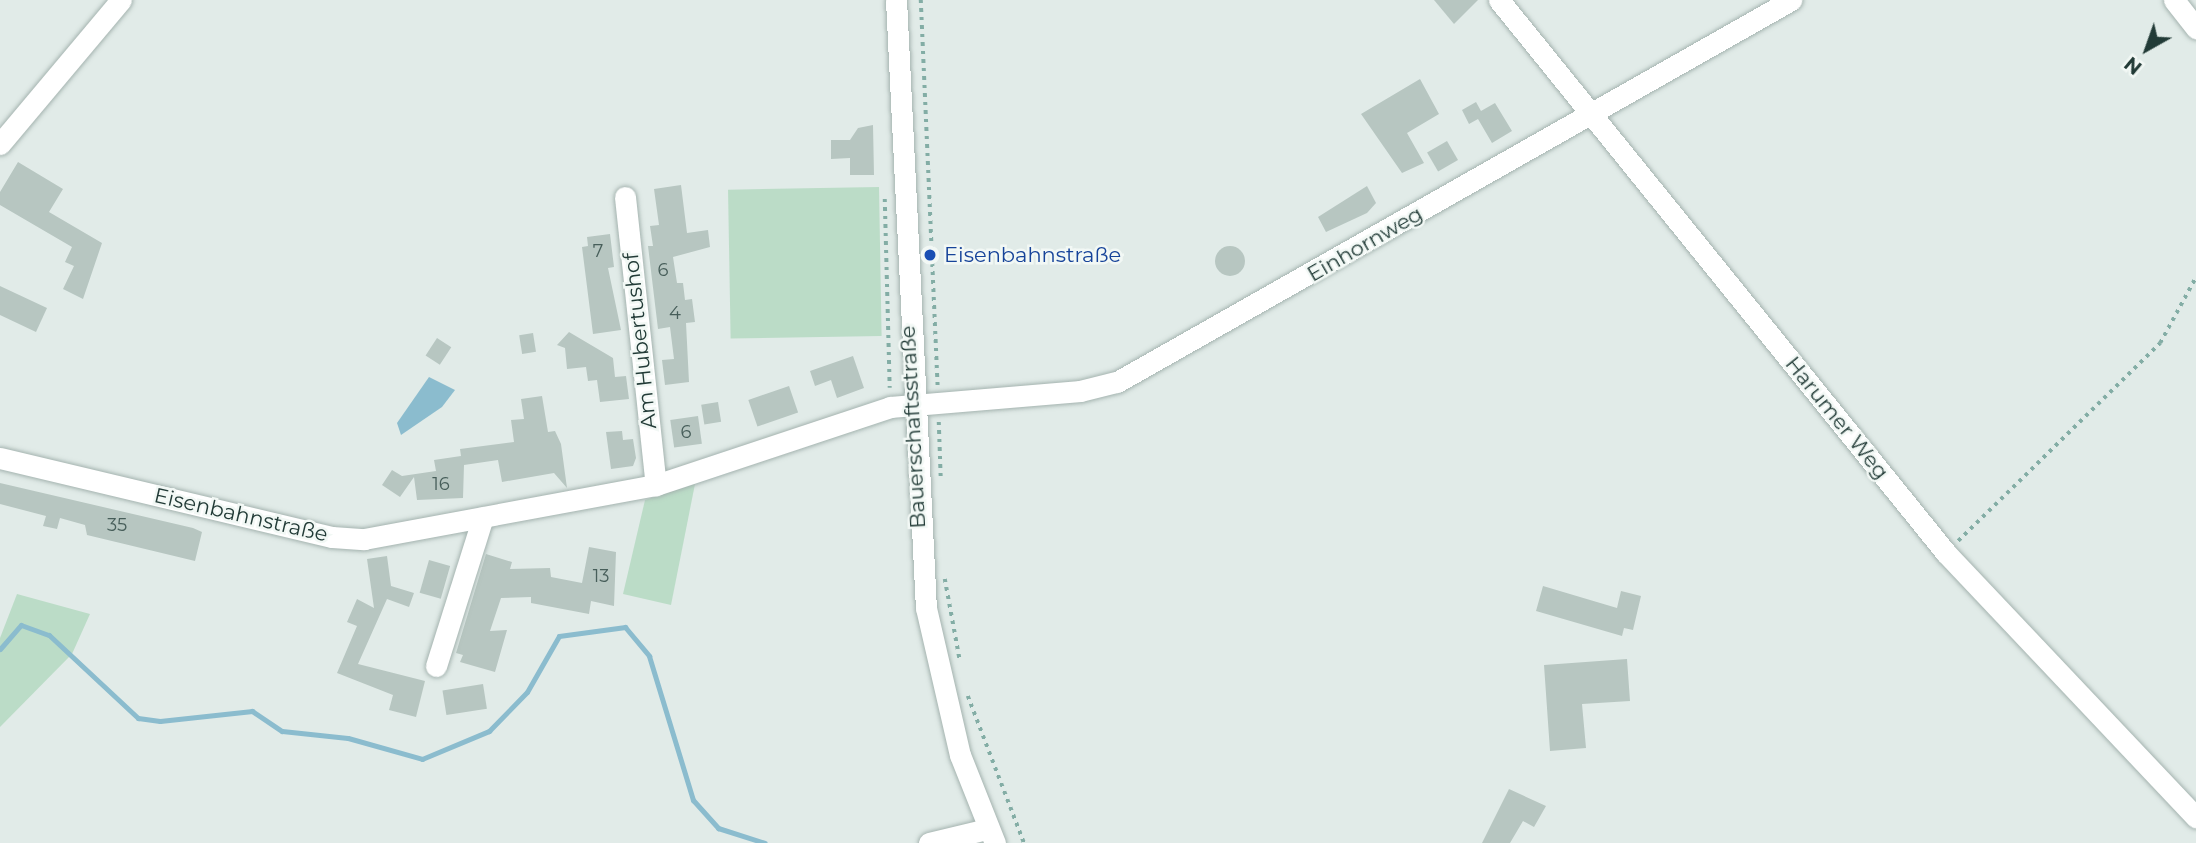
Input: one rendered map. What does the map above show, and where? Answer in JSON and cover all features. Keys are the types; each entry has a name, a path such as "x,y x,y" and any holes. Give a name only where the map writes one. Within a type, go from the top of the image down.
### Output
{"street":[{"path":"0,144 121,0"},
{"name":"Bauerschaftsstraße","path":"896,0 912,403 928,621 956,744 991,836"},
{"name":"Harumer Weg","path":"1499,0 1946,553 2196,817"},
{"name":"Einhornweg","path":"912,403 1080,391 1128,377 1791,0"},
{"path":"2174,0 2196,28"},
{"name":"Am Hubertushof","path":"625,197 656,485"},
{"name":"Eisenbahnstraße","path":"0,458 331,537 364,539 656,485 890,407 912,403"},
{"path":"436,666 483,517"},
{"path":"929,843 991,836"}],"path":[{"path":"921,0 941,484"},
{"path":"884,190 890,407"},
{"path":"1946,553 2160,343 2196,277"},
{"path":"943,566 961,668"},
{"path":"967,693 1024,843"}],"green space":[{"path":"879,187 882,336 731,339 728,190"},
{"path":"695,484 671,605 623,594 645,500"},
{"path":"17,594 90,614 72,654 0,727 0,638"}],"water":[{"path":"429,377 455,390 442,407 401,435 397,423"}],"building":[{"path":"1434,0 1478,0 1454,24"},
{"path":"1420,79 1439,114 1407,133 1424,163 1402,173 1361,114"},
{"path":"1476,102 1481,111 1495,103 1512,131 1492,143 1478,119 1469,124 1462,110"},
{"path":"873,125 874,175 850,175 850,158 831,159 831,140 850,140 858,128"},
{"path":"1447,141 1458,160 1438,172 1427,152"},
{"path":"18,162 63,189 49,212 102,243 83,299 63,289 74,266 65,262 72,247 0,205 0,192"},
{"path":"681,185 687,233 708,230 710,247 673,257 677,283 683,283 685,300 692,299 695,322 686,323 689,382 665,385 662,360 674,359 670,327 658,329 648,246 653,246 650,226 659,225 654,189"},
{"path":"1367,186 1376,203 1367,213 1326,232 1318,217"},
{"path":"610,234 614,267 608,268 621,330 593,334 582,247 588,246 587,237"},
{"path":"1230,246 1241,250 1245,261 1241,272 1230,276 1219,272 1215,261 1219,250"},
{"path":"0,286 47,308 36,332 0,315"},
{"path":"569,332 613,358 615,377 626,376 629,399 600,402 597,380 588,381 586,367 567,369 565,348 557,345"},
{"path":"533,333 536,352 522,354 519,335"},
{"path":"437,338 451,347 440,365 426,356"},
{"path":"853,356 864,388 837,398 831,380 815,386 810,371"},
{"path":"789,386 798,412 757,426 748,400"},
{"path":"542,396 548,432 555,431 561,444 567,488 554,473 502,482 498,460 464,465 463,498 417,500 414,477 400,497 382,485 392,470 402,476 436,471 434,460 461,456 460,449 514,442 511,420 524,419 521,399"},
{"path":"718,402 721,422 704,424 701,405"},
{"path":"698,416 702,444 674,448 670,420"},
{"path":"622,431 623,440 633,439 636,458 633,466 611,469 606,432"},
{"path":"0,483 193,528 202,532 195,561 87,535 85,525 60,518 57,529 43,526 46,516 0,504"},
{"path":"589,547 616,552 614,606 591,601 589,614 531,603 531,597 501,598 490,631 507,630 495,672 460,662 463,655 456,653 486,554 512,562 510,569 550,568 551,577 582,583"},
{"path":"387,556 391,586 414,593 409,607 387,599 358,664 425,681 416,717 389,710 393,695 337,673 357,626 347,622 357,599 374,608 367,559"},
{"path":"429,560 450,566 441,599 420,593"},
{"path":"1543,586 1617,608 1621,591 1641,596 1633,630 1624,628 1622,636 1536,611"},
{"path":"1627,659 1630,701 1582,704 1586,748 1550,751 1544,665"},
{"path":"483,684 487,709 446,715 443,690"},
{"path":"1509,789 1546,806 1534,827 1523,821 1510,843 1482,843"}],"waterway":[{"path":"0,649 21,625 49,635 138,718 160,721 252,711 282,731 348,738 422,759 489,731 527,692 559,636 625,627 649,656 693,800 718,828 765,843"}],"place":[{"name":"Eisenbahnstraße","path":"930,255"}]}
